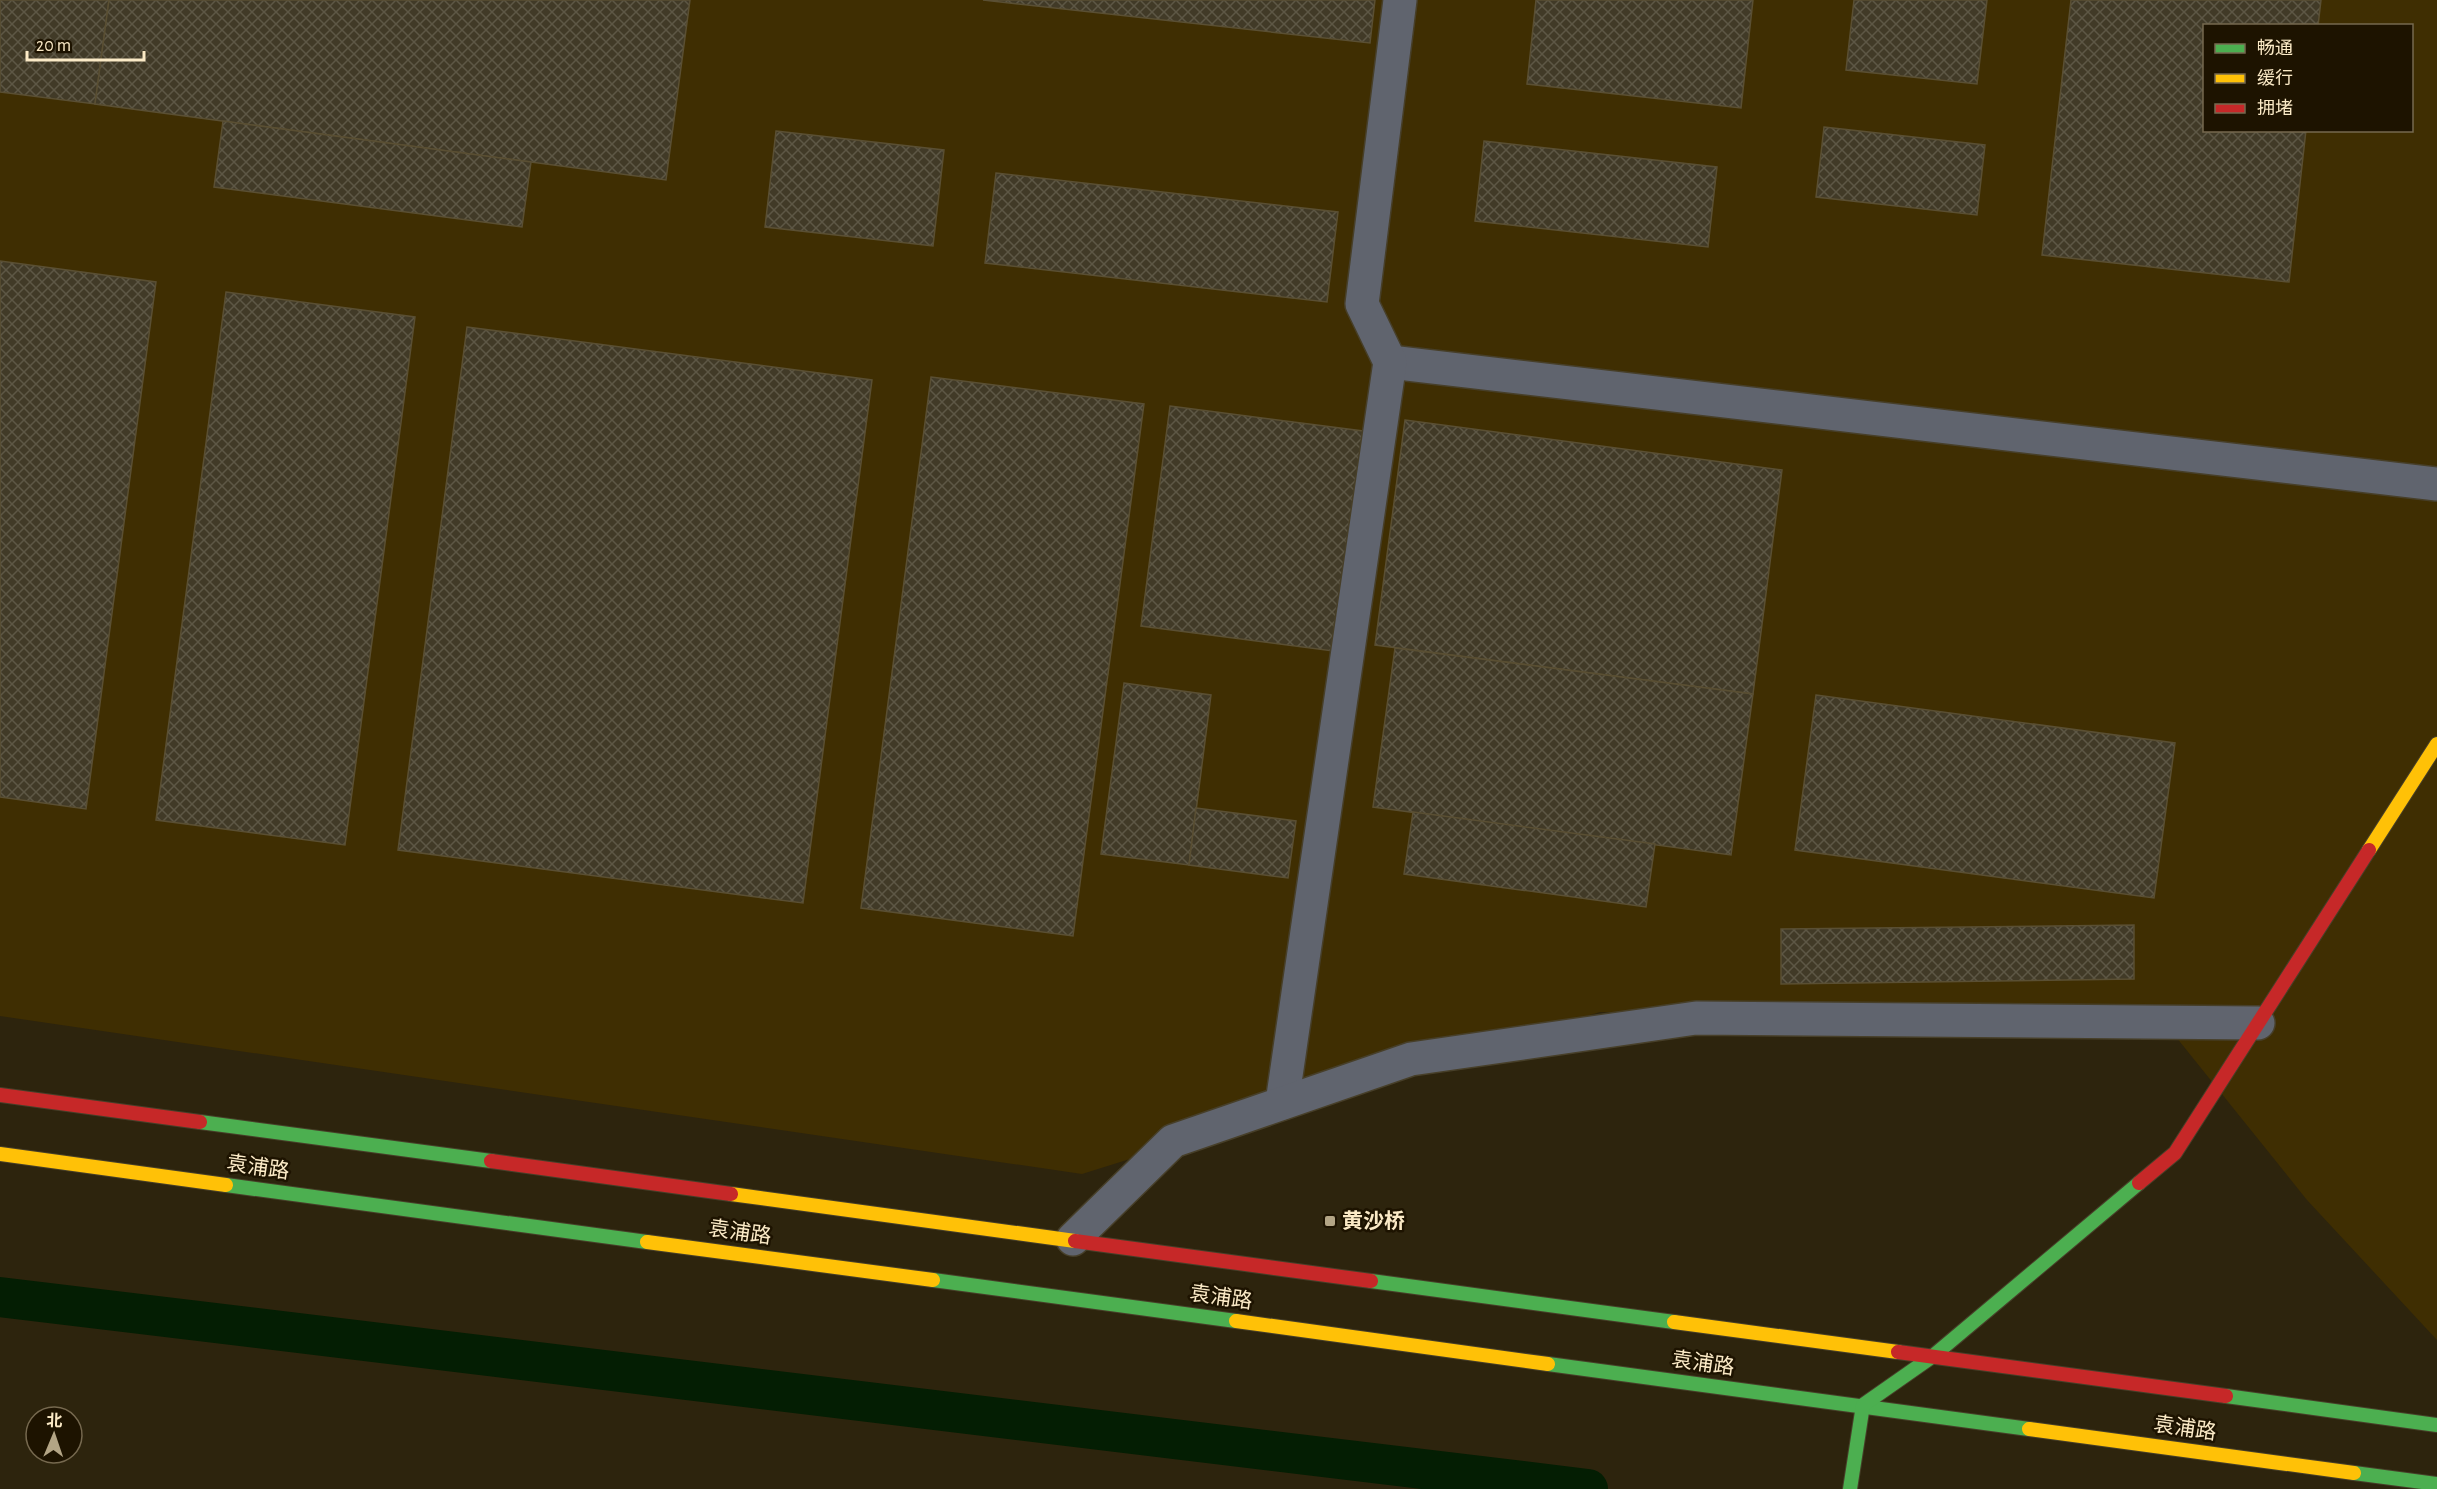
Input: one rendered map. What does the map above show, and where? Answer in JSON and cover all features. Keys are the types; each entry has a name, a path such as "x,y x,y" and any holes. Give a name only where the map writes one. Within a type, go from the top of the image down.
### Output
{"main road":[{"path":"1850,1489 1863,1405 1933,1356 2175,1152 2437,744"},
{"name":"袁浦路","path":"0,1095 2437,1425"},
{"name":"袁浦路","path":"0,1154 2437,1484"}],"street":[{"path":"1281,1103 1390,362 1362,304 1400,0"},
{"path":"1390,362 2437,484"},
{"path":"1073,1239 1173,1141 1411,1059 1696,1018 2258,1023"}],"shaded area":[{"path":"0,0 2437,0 2437,1340 2307,1200 2172,1032 1600,1012 1082,1174 0,1016"}],"building":[{"path":"0,0 109,0 95,104 0,92"},
{"path":"109,0 690,0 666,180 95,104"},
{"path":"983,0 1375,0 1370,43"},
{"path":"1536,0 1753,0 1741,108 1527,84"},
{"path":"1854,0 1987,0 1977,84 1846,70"},
{"path":"2071,0 2321,0 2318,24 2203,24 2203,132 2306,132 2289,282 2042,255"},
{"path":"223,121 531,162 522,227 214,187"},
{"path":"1824,127 1985,145 1977,215 1816,197"},
{"path":"776,131 944,150 933,246 765,227"},
{"path":"1484,141 1717,167 1708,247 1475,221"},
{"path":"996,173 1338,212 1327,302 985,263"},
{"path":"0,261 156,282 86,809 0,797"},
{"path":"226,292 415,317 345,845 156,820"},
{"path":"467,327 872,380 803,903 398,850"},
{"path":"931,377 1144,404 1073,936 861,908"},
{"path":"1170,406 1363,431 1333,651 1141,626"},
{"path":"1405,420 1782,470 1753,694 1375,645"},
{"path":"1395,648 1753,694 1731,855 1373,807"},
{"path":"1124,683 1211,695 1189,865 1101,854"},
{"path":"1816,695 2175,743 2154,898 1795,850"},
{"path":"1196,808 1296,821 1288,878 1189,865"},
{"path":"1413,812 1655,844 1646,907 1404,874"},
{"path":"2134,925 2134,979 1781,984 1781,929"}],"waterway":[{"path":"0,1297 1588,1489"}],"traffic: fast":[{"path":"200,1122 491,1161"},
{"path":"1850,1489 1863,1405 1933,1356 2139,1183"},
{"path":"226,1185 647,1242"},
{"path":"933,1280 1236,1321"},
{"path":"1371,1281 1674,1322"},
{"path":"1548,1364 2029,1429"},
{"path":"2226,1396 2437,1425"},
{"path":"2354,1473 2437,1484"}],"traffic: slow":[{"path":"2369,850 2437,744"},
{"path":"0,1154 226,1185"},
{"path":"731,1194 1075,1241"},
{"path":"647,1242 933,1280"},
{"path":"1236,1321 1548,1364"},
{"path":"1674,1322 1898,1352"},
{"path":"2029,1429 2354,1473"}],"traffic: jam":[{"path":"2139,1183 2175,1153 2369,850"},
{"path":"0,1095 200,1122"},
{"path":"491,1161 731,1194"},
{"path":"1075,1241 1371,1281"},
{"path":"1898,1352 2226,1396"}],"place":[{"name":"黄沙桥","path":"1330,1221"}]}
